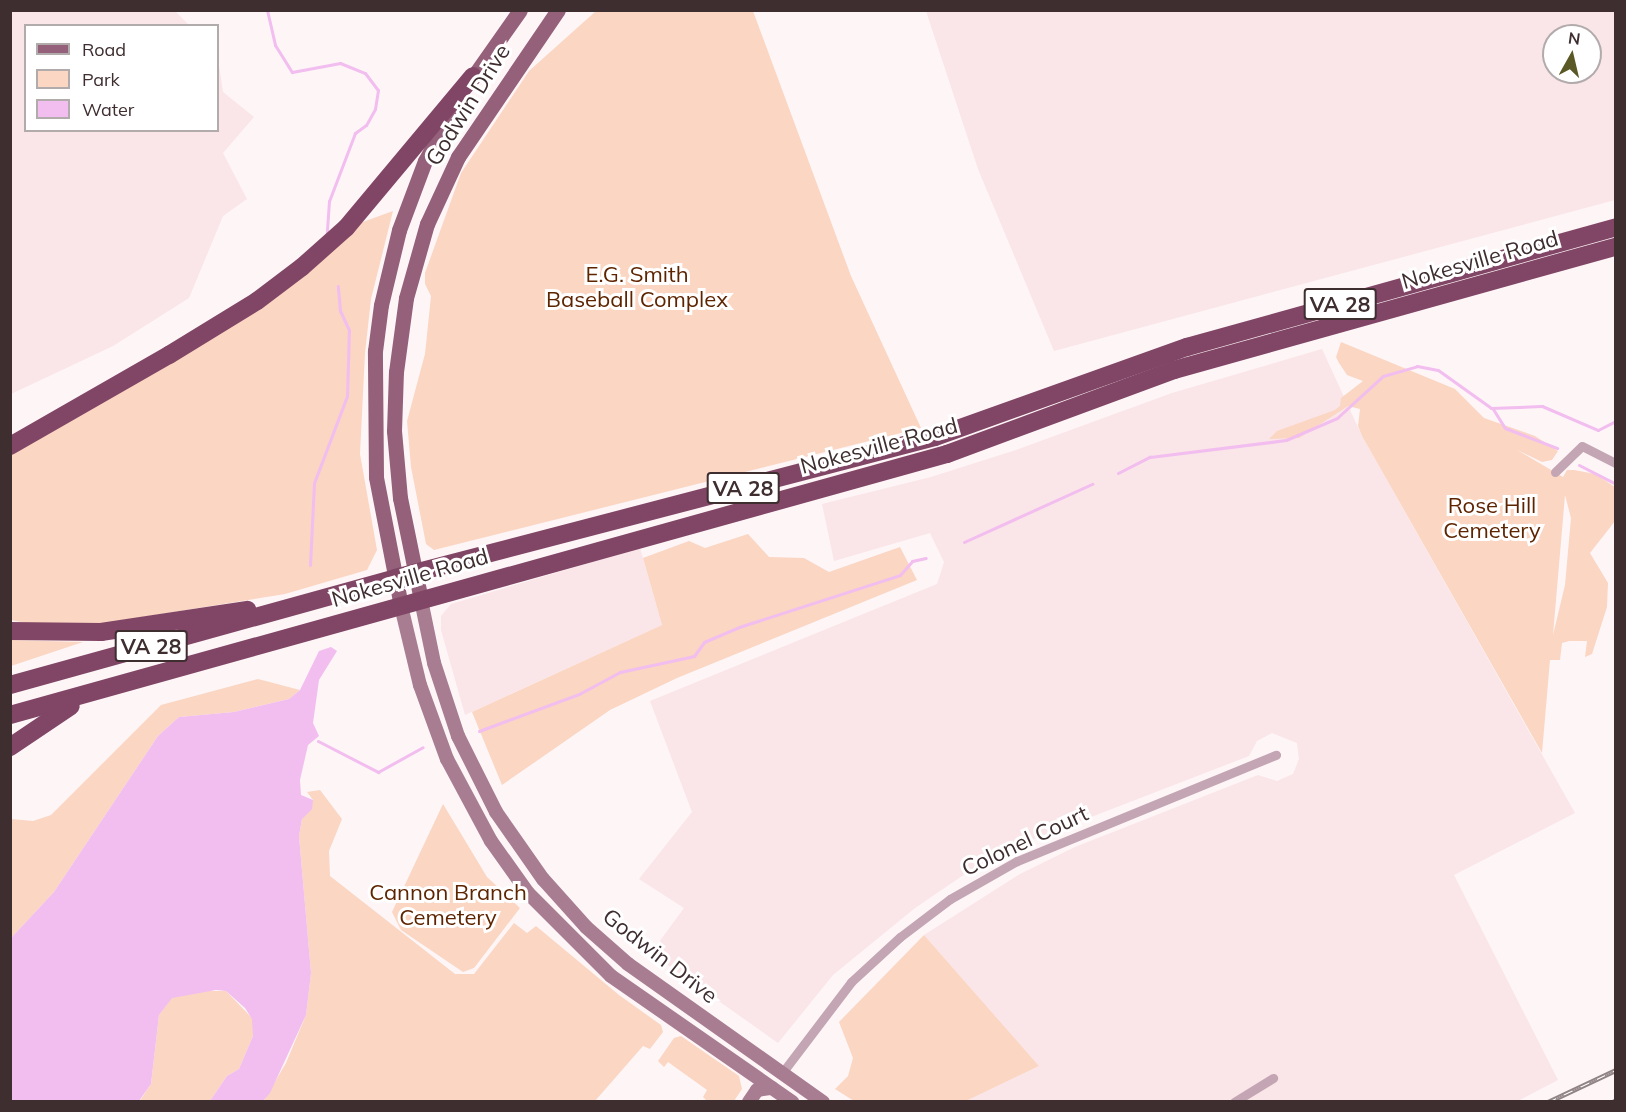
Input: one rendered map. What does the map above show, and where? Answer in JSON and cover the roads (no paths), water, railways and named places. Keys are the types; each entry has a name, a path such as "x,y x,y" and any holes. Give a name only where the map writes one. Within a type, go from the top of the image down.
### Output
{"highway":[{"path":"10,446 169,355 257,301 302,267 346,228 473,76"},
{"name":"Nokesville Road","path":"10,686 395,578 935,437 1186,347 1616,227"},
{"name":"Nokesville Road","path":"10,715 947,454 1174,370 1616,247"},
{"path":"10,631 102,632 220,612 291,606"},
{"path":"10,747 56,714 124,683"}],"main road":[{"name":"Godwin Drive","path":"401,606 373,438 372,391 381,305 414,188 434,142 473,76 520,10"},
{"name":"Godwin Drive","path":"421,600 400,498 394,417 400,333 416,256 458,157 558,10"}],"street":[{"path":"1555,472 1582,446 1616,463"},
{"name":"Godwin Drive","path":"421,600 434,663 458,736 496,812 543,879 586,927 628,964 823,1101"},
{"name":"Godwin Drive","path":"401,606 417,677 447,759 491,841 528,893 611,976 773,1094 792,1101"},
{"name":"Colonel Court","path":"782,1073 851,982 900,937 950,899 1017,861 1276,755"},
{"path":"528,893 543,879"},
{"path":"749,1101 757,1090 773,1094 782,1073"},
{"path":"1234,1101 1273,1078"}],"water":[{"path":"331,647 337,651 319,680 313,723 319,736 308,745 300,780 301,795 313,800 312,809 302,819 299,836 311,973 306,1015 270,1093 263,1101 210,1101 227,1076 239,1069 253,1036 252,1019 245,1008 226,991 216,990 172,998 159,1015 151,1084 139,1101 11,1101 11,938 54,892 158,736 179,717 234,712 289,699 300,690 319,651"}],"waterway":[{"path":"267,10 275,45 292,72 340,63 365,73 378,90 375,109 366,125 355,133 329,201 327,233"},
{"path":"310,565 314,483 347,396 349,330 340,311 338,286"},
{"path":"1118,473 1150,457 1286,440 1337,418 1383,376 1417,366 1438,370 1491,408 1542,406 1598,430 1616,421"},
{"path":"1493,409 1505,428 1557,448"},
{"path":"1579,465 1616,484"},
{"path":"964,542 1092,484"},
{"path":"479,731 579,694 620,672 694,656 704,642 739,627 900,575 912,561 926,558"},
{"path":"318,741 378,772 423,747"}],"railway":[{"path":"1548,1102 1616,1070"}],"park label":[{"name":"E.G. Smith Baseball Complex","path":"637,286"},
{"name":"Rose Hill Cemetery","path":"1492,518"},
{"name":"Cannon Branch Cemetery","path":"448,904"}]}
